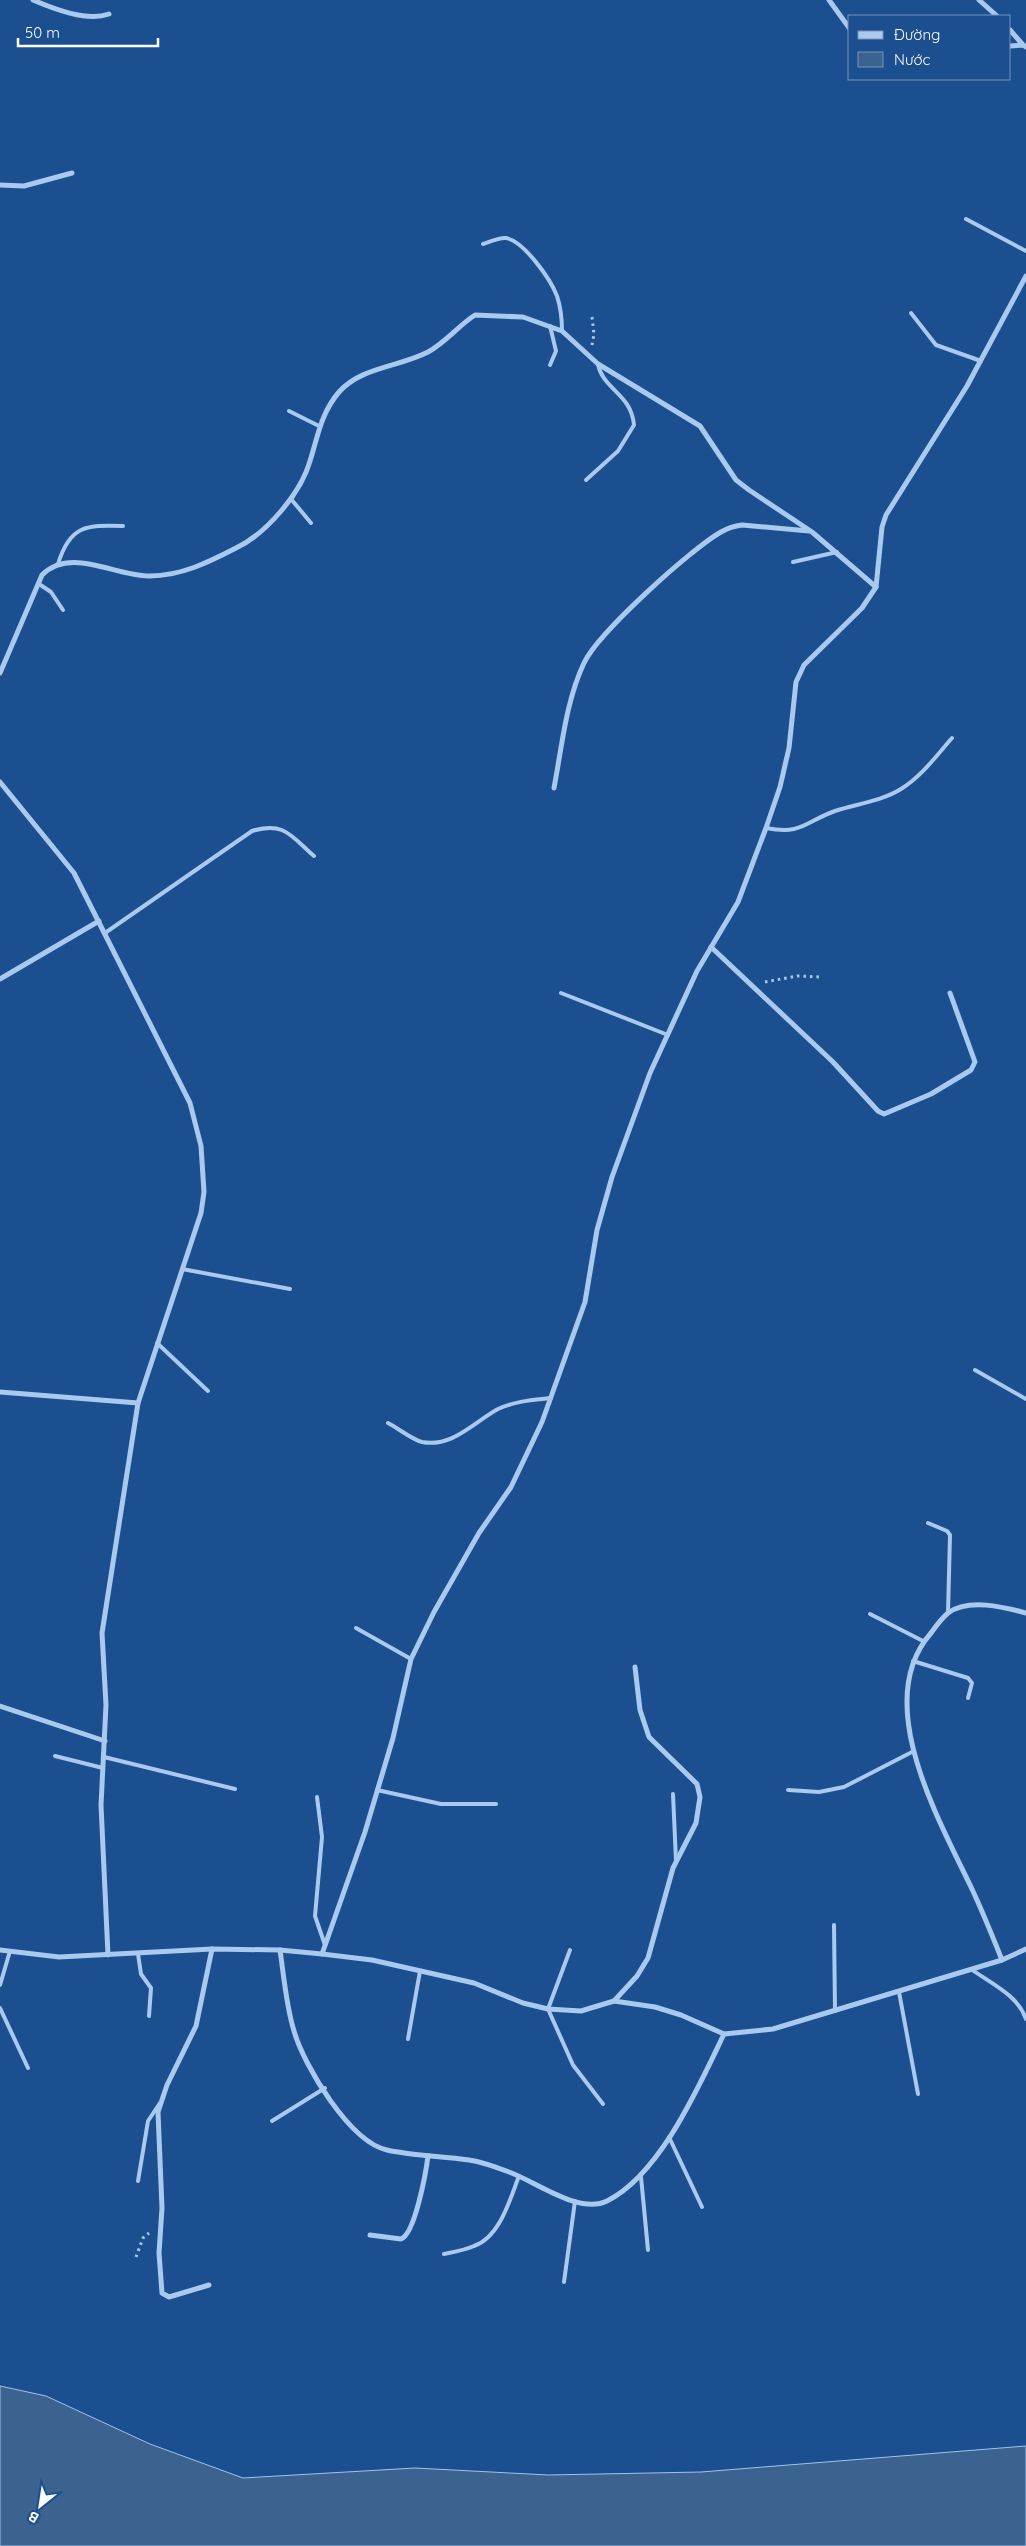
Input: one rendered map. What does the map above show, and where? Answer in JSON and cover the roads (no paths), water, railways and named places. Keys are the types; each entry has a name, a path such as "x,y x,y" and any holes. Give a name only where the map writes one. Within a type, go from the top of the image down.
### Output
{"street":[{"path":"33,0 46,6 98,18 109,14"},
{"path":"829,0 848,26"},
{"path":"979,0 996,15"},
{"path":"1011,31 1025,46"},
{"path":"1011,46 1025,46"},
{"path":"0,185 24,186 72,173"},
{"path":"322,1954 345,1893 377,1790 392,1738 411,1658 434,1612 479,1533 511,1487 542,1422 585,1302 597,1230 612,1177 650,1073 697,971 738,902 766,828 780,787 789,748 796,682 804,666 862,608 876,587 882,527 886,515 981,362 1026,276"},
{"path":"0,673 42,575 48,569 58,564 70,562 148,576 171,574 196,567 239,547 273,520 304,480 324,412 340,391 355,377 425,354 442,344 475,315 523,318 562,331 598,364 700,426 736,480 812,532 838,552 876,587"},
{"path":"554,788 575,687 585,661 598,642 670,572 719,533 732,526 742,525 812,532"},
{"path":"0,782 74,873 190,1104 201,1146 204,1192 202,1213 138,1403 102,1633 105,1741 101,1805 108,1955"},
{"path":"0,979 99,921"},
{"path":"711,947 833,1062 878,1111 884,1114 930,1094 971,1070 974,1066 976,1062 950,993"},
{"path":"0,1392 138,1403"},
{"path":"1002,1960 947,1837 912,1752 908,1732 906,1696 912,1661 923,1641 948,1613 961,1607 972,1606 1007,1608 1026,1613"},
{"path":"614,2001 637,1976 648,1958 676,1861 696,1823 700,1792 697,1784 649,1737 640,1710 634,1666"},
{"path":"0,1706 105,1741"},
{"path":"0,1950 59,1957 212,1949 280,1950 322,1954 372,1960 474,1983 523,2004 548,2009 581,2011 614,2001 655,2007 681,2015 724,2034 773,2030 1002,1960 1026,1949"},
{"path":"209,2285 169,2297 162,2293 159,2253 161,2228 158,2126 162,2100 196,2026 212,1949"},
{"path":"280,1950 287,2003 295,2033 306,2059 346,2122 362,2138 384,2150 471,2160 519,2176 575,2202 588,2205 604,2203 623,2193 641,2177 683,2116 724,2034"},
{"path":"370,2235 401,2240 408,2235 423,2184 428,2156"}],"lane":[{"path":"966,219 1026,251"},
{"path":"484,244 508,238 525,250 545,274 556,294 562,315 562,331"},
{"path":"911,313 936,345 981,362"},
{"path":"550,326 556,351 550,365"},
{"path":"586,480 618,451 634,426 630,406 605,379 600,372 598,364"},
{"path":"289,410 320,426"},
{"path":"291,499 311,523"},
{"path":"58,564 66,544 82,528 92,525 123,526"},
{"path":"793,562 838,552"},
{"path":"39,584 51,592 63,610"},
{"path":"766,828 791,831 804,828 833,812 899,790 923,772 952,738"},
{"path":"104,933 252,831 276,826 287,832 314,856"},
{"path":"562,993 668,1035"},
{"path":"182,1269 290,1289"},
{"path":"157,1343 208,1391"},
{"path":"975,1370 1026,1398"},
{"path":"388,1423 420,1442 436,1442 447,1440 498,1409 517,1402 551,1398"},
{"path":"928,1523 947,1531 950,1535 948,1613"},
{"path":"870,1614 923,1641"},
{"path":"356,1628 411,1658"},
{"path":"912,1661 968,1678 972,1683 968,1698"},
{"path":"788,1790 820,1792 844,1787 912,1752"},
{"path":"55,1756 103,1768"},
{"path":"104,1757 236,1789"},
{"path":"377,1790 441,1804 496,1804"},
{"path":"673,1794 676,1861"},
{"path":"318,1797 322,1838 315,1916 325,1945"},
{"path":"834,1925 835,2011"},
{"path":"570,1950 548,2009 573,2065 603,2104"},
{"path":"0,1985 10,1951"},
{"path":"138,1954 141,1974 151,1988 149,2016"},
{"path":"971,1969 1015,2000 1021,2006 1026,2019"},
{"path":"408,2039 420,1971"},
{"path":"899,1992 918,2094"},
{"path":"0,2008 28,2068"},
{"path":"272,2121 324,2088"},
{"path":"138,2182 148,2121 162,2100"},
{"path":"668,2137 702,2207"},
{"path":"444,2254 476,2246 490,2236 502,2218 519,2176"},
{"path":"641,2177 648,2250"},
{"path":"564,2282 575,2202"}],"water":[{"path":"0,2386 46,2396 150,2444 243,2478 415,2468 548,2475 701,2472 1026,2446 1026,2546 0,2546"}]}
